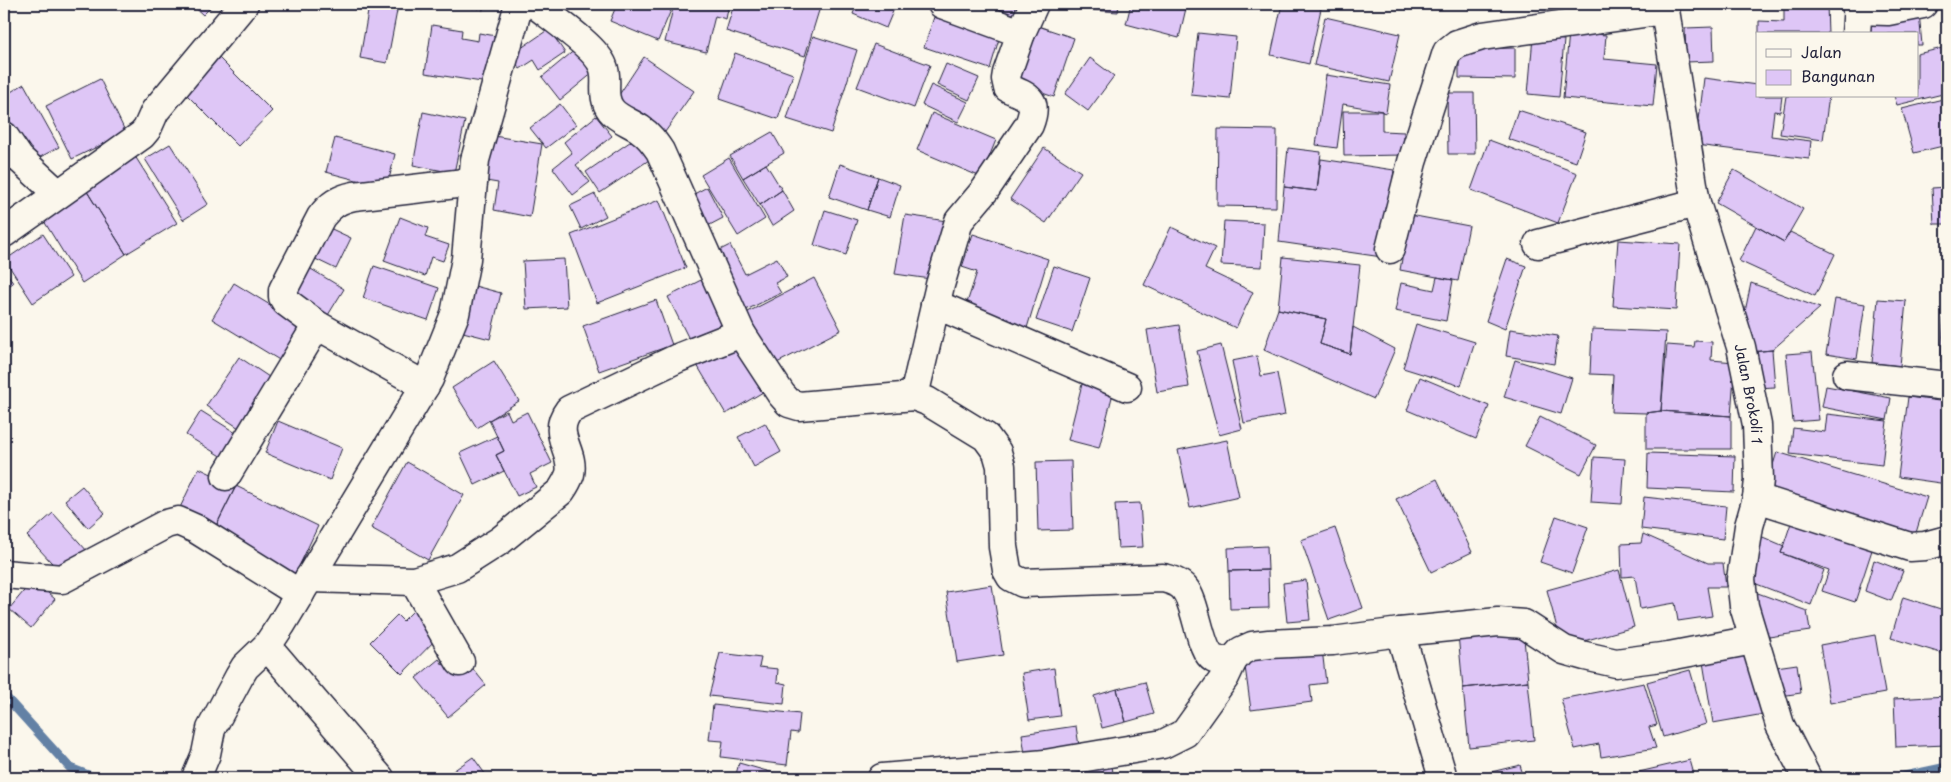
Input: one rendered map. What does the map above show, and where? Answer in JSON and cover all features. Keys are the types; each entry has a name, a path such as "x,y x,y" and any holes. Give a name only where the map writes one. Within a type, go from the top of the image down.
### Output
{"street":[{"path":"4,233 57,193 142,135 147,129 155,111 244,4"},
{"path":"196,778 206,754 211,729 239,677 245,667 267,646 425,386 455,314 466,259 475,160 519,4"},
{"path":"535,4 595,53 603,64 607,77 606,100 610,109 617,116 652,139 660,151 741,333 781,394 789,403 799,406 914,396 927,401 986,437 996,452 1001,466 1003,547 1007,570 1011,577 1023,584 1163,578 1174,582 1183,588 1189,598 1208,652 1218,660 1234,660"},
{"path":"942,4 1021,33"},
{"path":"914,396 936,304 959,221 985,190 1029,124 1034,113 1030,99 1008,88 1006,79 1021,33 1034,4"},
{"path":"1857,16 1923,4"},
{"path":"1390,249 1412,162 1447,52 1457,44 1482,36 1665,7"},
{"name":"Jalan Brokoli 1","path":"1665,7 1696,203 1741,346 1757,425 1759,480 1757,498 1749,526 1741,578 1744,606 1780,725 1807,778"},
{"path":"4,136 19,158 57,193"},
{"path":"425,386 317,325 286,302 283,297 283,290 328,207 344,198 354,196 473,182"},
{"path":"1538,244 1696,203"},
{"path":"936,304 1127,387"},
{"path":"226,476 317,325"},
{"path":"4,574 62,578 166,524 178,521 304,586 414,581 457,568 501,540 560,491 567,482 571,472 562,436 562,418 569,410 678,358 741,333"},
{"path":"1847,375 1947,386"},
{"path":"1757,498 1910,547 1926,546 1947,540"},
{"path":"414,581 460,662"},
{"path":"882,778 1045,764 1163,744 1185,732 1241,651 1269,644 1333,641 1498,622 1519,623 1534,629 1564,650 1616,663 1669,656 1753,640"},
{"path":"1400,632 1442,778"},
{"path":"267,646 380,778"}],"building":[{"path":"191,4 214,4 203,15"},
{"path":"581,4 605,4 604,9"},
{"path":"617,4 654,4 671,10 658,41 610,21"},
{"path":"674,4 729,4 726,19 715,16 706,52 665,42"},
{"path":"734,4 821,4 805,56 726,31"},
{"path":"857,4 896,4 886,28 853,14"},
{"path":"994,4 1028,4 1022,23 991,12"},
{"path":"1042,4 1119,4 1118,12 1042,6"},
{"path":"1131,4 1187,4 1179,38 1126,24"},
{"path":"1282,4 1322,4 1309,64 1271,55"},
{"path":"1689,4 1724,4 1690,8"},
{"path":"1784,4 1827,4 1828,32 1759,32 1759,21 1784,22"},
{"path":"369,6 397,11 387,63 360,58"},
{"path":"1919,13 1922,45 1918,45 1918,32 1871,32 1869,17"},
{"path":"934,17 999,39 990,69 924,47"},
{"path":"1325,17 1400,34 1389,82 1314,65"},
{"path":"1029,23 1074,38 1054,97 1010,82"},
{"path":"432,25 462,30 461,38 478,41 479,33 496,36 488,83 425,73"},
{"path":"1713,27 1714,61 1686,62 1685,28"},
{"path":"549,29 565,53 540,70 534,60 520,69 511,55"},
{"path":"1569,32 1606,35 1604,59 1657,64 1653,106 1563,98"},
{"path":"1198,33 1236,37 1230,99 1191,95"},
{"path":"813,36 857,50 831,133 787,119"},
{"path":"1533,37 1564,40 1559,97 1528,94"},
{"path":"874,44 930,65 914,108 857,87"},
{"path":"1947,47 1947,93 1897,105 1895,98 1918,98 1918,54"},
{"path":"1515,48 1515,79 1459,78 1459,49"},
{"path":"576,49 594,72 560,100 542,77"},
{"path":"735,53 793,74 778,119 719,99"},
{"path":"644,57 694,91 665,132 617,98"},
{"path":"219,58 272,111 238,146 185,93"},
{"path":"1090,58 1114,76 1088,111 1065,94"},
{"path":"946,64 979,78 969,100 937,85"},
{"path":"1326,75 1390,85 1386,113 1343,104 1337,148 1316,145"},
{"path":"1704,78 1756,85 1756,98 1782,98 1780,112 1774,111 1771,136 1811,141 1809,159 1696,145"},
{"path":"100,79 126,133 72,159 46,106"},
{"path":"24,84 59,147 29,163 4,116 4,96"},
{"path":"931,85 968,102 958,122 922,105"},
{"path":"1447,93 1474,93 1475,154 1448,154"},
{"path":"1786,98 1829,98 1823,140 1780,134"},
{"path":"1947,98 1947,145 1914,153 1902,109"},
{"path":"560,104 576,125 546,148 530,128"},
{"path":"1518,110 1586,132 1576,162 1508,139"},
{"path":"1343,111 1382,111 1382,131 1404,132 1404,155 1344,156"},
{"path":"423,112 465,121 454,173 413,165"},
{"path":"932,113 996,140 981,177 917,150"},
{"path":"596,116 612,136 576,165 590,182 573,195 553,168 572,153 564,142"},
{"path":"1218,129 1277,130 1276,207 1217,206"},
{"path":"772,132 784,153 743,178 730,156"},
{"path":"488,135 542,144 530,217 494,210 498,183 480,180"},
{"path":"640,135 655,156 600,193 586,172"},
{"path":"335,138 395,154 387,188 326,172"},
{"path":"1489,140 1577,173 1558,223 1471,190"},
{"path":"170,144 208,204 183,220 145,159"},
{"path":"1044,148 1081,172 1046,223 1010,199"},
{"path":"1288,148 1321,152 1317,191 1284,187"},
{"path":"133,153 177,223 126,254 83,185"},
{"path":"729,158 765,219 738,236 701,175"},
{"path":"1321,159 1394,170 1382,257 1279,242 1284,187 1317,191"},
{"path":"766,164 782,190 760,205 743,178"},
{"path":"840,164 878,177 867,210 829,197"},
{"path":"4,167 9,179 4,182"},
{"path":"1734,170 1803,209 1784,242 1716,203"},
{"path":"878,177 900,185 890,217 867,210"},
{"path":"83,185 126,254 82,283 39,213"},
{"path":"707,187 723,218 702,229 685,199"},
{"path":"1947,187 1947,224 1934,224 1932,188"},
{"path":"782,190 794,211 772,226 760,205"},
{"path":"595,194 606,216 581,229 570,206"},
{"path":"659,200 686,268 597,303 571,235"},
{"path":"825,210 857,220 846,255 814,245"},
{"path":"905,215 947,221 938,280 895,274"},
{"path":"1410,215 1469,226 1458,281 1400,270"},
{"path":"400,217 428,228 425,237 449,245 443,261 431,257 425,276 384,261"},
{"path":"1224,221 1264,223 1262,267 1221,265"},
{"path":"321,224 351,238 336,269 307,255"},
{"path":"1756,226 1784,242 1790,232 1835,254 1815,296 1739,261"},
{"path":"1171,227 1215,248 1205,269 1253,292 1236,328 1144,285"},
{"path":"43,234 71,277 33,303 5,260"},
{"path":"973,234 1048,259 1027,328 965,309 977,272 962,267"},
{"path":"1618,240 1680,244 1676,310 1613,306"},
{"path":"730,245 745,274 777,258 787,277 775,283 781,293 742,312 712,254"},
{"path":"1283,257 1360,265 1350,354 1320,344 1326,319 1278,309"},
{"path":"564,259 567,307 526,309 523,261"},
{"path":"1507,259 1526,266 1505,329 1486,321"},
{"path":"306,266 344,289 325,320 288,296"},
{"path":"374,266 439,288 428,320 363,298"},
{"path":"1054,266 1090,278 1072,332 1036,320"},
{"path":"4,268 13,283 4,289"},
{"path":"1437,277 1453,280 1446,321 1395,311 1401,283 1434,290"},
{"path":"1947,277 1947,363 1941,362"},
{"path":"814,278 841,330 773,365 746,313"},
{"path":"703,279 726,326 691,343 668,297"},
{"path":"234,283 303,325 281,361 212,319"},
{"path":"1751,283 1820,308 1772,350 1751,352 1742,326"},
{"path":"471,285 501,293 490,339 459,331"},
{"path":"1835,299 1865,304 1857,359 1826,354"},
{"path":"1878,299 1906,301 1900,366 1872,363"},
{"path":"656,300 672,345 599,371 583,326"},
{"path":"1278,309 1326,319 1320,344 1350,354 1353,327 1395,349 1374,399 1264,350"},
{"path":"1416,324 1475,342 1461,386 1403,368"},
{"path":"1179,325 1189,387 1157,392 1147,330"},
{"path":"1510,329 1558,336 1554,364 1506,356"},
{"path":"1592,329 1666,332 1661,411 1646,413 1611,412 1613,375 1590,374"},
{"path":"1695,341 1712,342 1711,360 1735,362 1731,416 1661,411 1667,345 1694,347"},
{"path":"734,343 763,392 726,414 697,365"},
{"path":"1221,345 1242,429 1219,435 1197,351"},
{"path":"1772,350 1775,387 1755,388 1751,352"},
{"path":"1812,352 1819,420 1793,422 1786,354"},
{"path":"1257,356 1261,376 1277,373 1285,415 1244,423 1232,361"},
{"path":"239,357 275,381 242,430 206,406"},
{"path":"1515,360 1572,378 1561,414 1504,397"},
{"path":"494,361 519,401 477,428 452,388"},
{"path":"1420,377 1489,406 1476,439 1407,410"},
{"path":"1082,384 1113,393 1099,448 1068,440"},
{"path":"1826,386 1891,398 1887,420 1822,407"},
{"path":"1908,397 1947,402 1947,484 1898,477"},
{"path":"201,411 236,433 222,457 186,435"},
{"path":"507,411 511,420 527,412 552,463 530,474 536,487 517,496 496,455 504,451 489,420"},
{"path":"1661,411 1731,416 1731,449 1646,449 1646,413"},
{"path":"1827,414 1887,421 1882,465 1790,454 1793,428 1825,432"},
{"path":"1540,417 1596,445 1581,474 1525,446"},
{"path":"278,421 342,448 330,480 265,453"},
{"path":"765,423 781,452 754,467 738,437"},
{"path":"497,436 504,451 496,455 504,471 475,485 460,453"},
{"path":"1227,440 1239,497 1190,508 1178,450"},
{"path":"1777,452 1927,497 1915,536 1765,491"},
{"path":"1648,453 1735,456 1734,492 1647,488"},
{"path":"1594,457 1625,459 1622,504 1591,502"},
{"path":"1071,461 1073,530 1038,531 1036,462"},
{"path":"407,462 464,495 428,560 371,528"},
{"path":"199,468 236,486 212,534 176,516"},
{"path":"1437,479 1472,552 1431,572 1396,499"},
{"path":"82,486 105,513 88,528 65,500"},
{"path":"236,486 318,526 295,575 212,534"},
{"path":"1644,497 1726,506 1723,539 1641,529"},
{"path":"1140,503 1143,547 1118,548 1115,504"},
{"path":"53,513 88,552 63,575 27,536"},
{"path":"1556,516 1588,527 1572,573 1540,562"},
{"path":"1793,517 1874,544 1855,602 1822,591 1829,570 1781,553"},
{"path":"1335,528 1363,608 1329,620 1301,540"},
{"path":"1643,534 1708,563 1723,563 1726,587 1707,587 1712,616 1678,621 1675,603 1640,609 1635,576 1622,577 1621,544 1641,543"},
{"path":"1758,535 1784,546 1781,553 1824,570 1811,605 1741,578"},
{"path":"1267,546 1268,570 1229,571 1228,548"},
{"path":"1874,560 1903,571 1891,601 1865,591"},
{"path":"1268,570 1269,608 1230,609 1229,571"},
{"path":"1619,570 1634,627 1562,647 1547,590"},
{"path":"33,580 55,599 31,628 9,609"},
{"path":"1306,580 1310,620 1287,622 1283,583"},
{"path":"992,585 1003,655 957,662 946,592"},
{"path":"1755,592 1807,611 1810,631 1762,638"},
{"path":"1903,597 1947,611 1947,643 1944,654 1891,638"},
{"path":"415,609 441,634 402,674 370,642 397,615 403,621"},
{"path":"1523,628 1528,681 1463,688 1458,634"},
{"path":"1875,635 1885,693 1830,703 1820,645"},
{"path":"1752,647 1764,714 1713,723 1702,656"},
{"path":"1322,649 1326,683 1310,685 1312,702 1251,710 1243,652"},
{"path":"720,653 761,658 759,667 778,669 777,682 786,684 784,704 709,696"},
{"path":"452,658 468,663 486,685 448,717 416,678 439,659 443,665"},
{"path":"1797,664 1801,693 1780,696 1776,667"},
{"path":"1054,668 1060,716 1029,720 1022,673"},
{"path":"1690,670 1706,724 1663,737 1647,682"},
{"path":"1528,681 1534,740 1469,747 1463,688"},
{"path":"1145,682 1154,714 1126,722 1117,689"},
{"path":"1644,683 1657,725 1649,727 1656,748 1601,757 1599,744 1575,749 1561,699"},
{"path":"1117,689 1126,722 1102,728 1094,696"},
{"path":"1947,696 1947,745 1896,747 1894,699"},
{"path":"713,705 800,714 798,733 791,732 787,765 721,757 723,741 709,740"},
{"path":"1076,726 1080,753 1026,761 1022,734"},
{"path":"473,757 488,778 443,778"},
{"path":"1112,760 1113,777 1145,775 1145,778 1069,778 1068,763"},
{"path":"1690,760 1695,778 1627,778 1626,775"},
{"path":"739,763 791,778 735,778"},
{"path":"1520,765 1524,778 1488,778 1487,773"}],"waterway":[{"path":"4,695 70,768 96,778"},
{"path":"1895,778 1947,767"}]}
